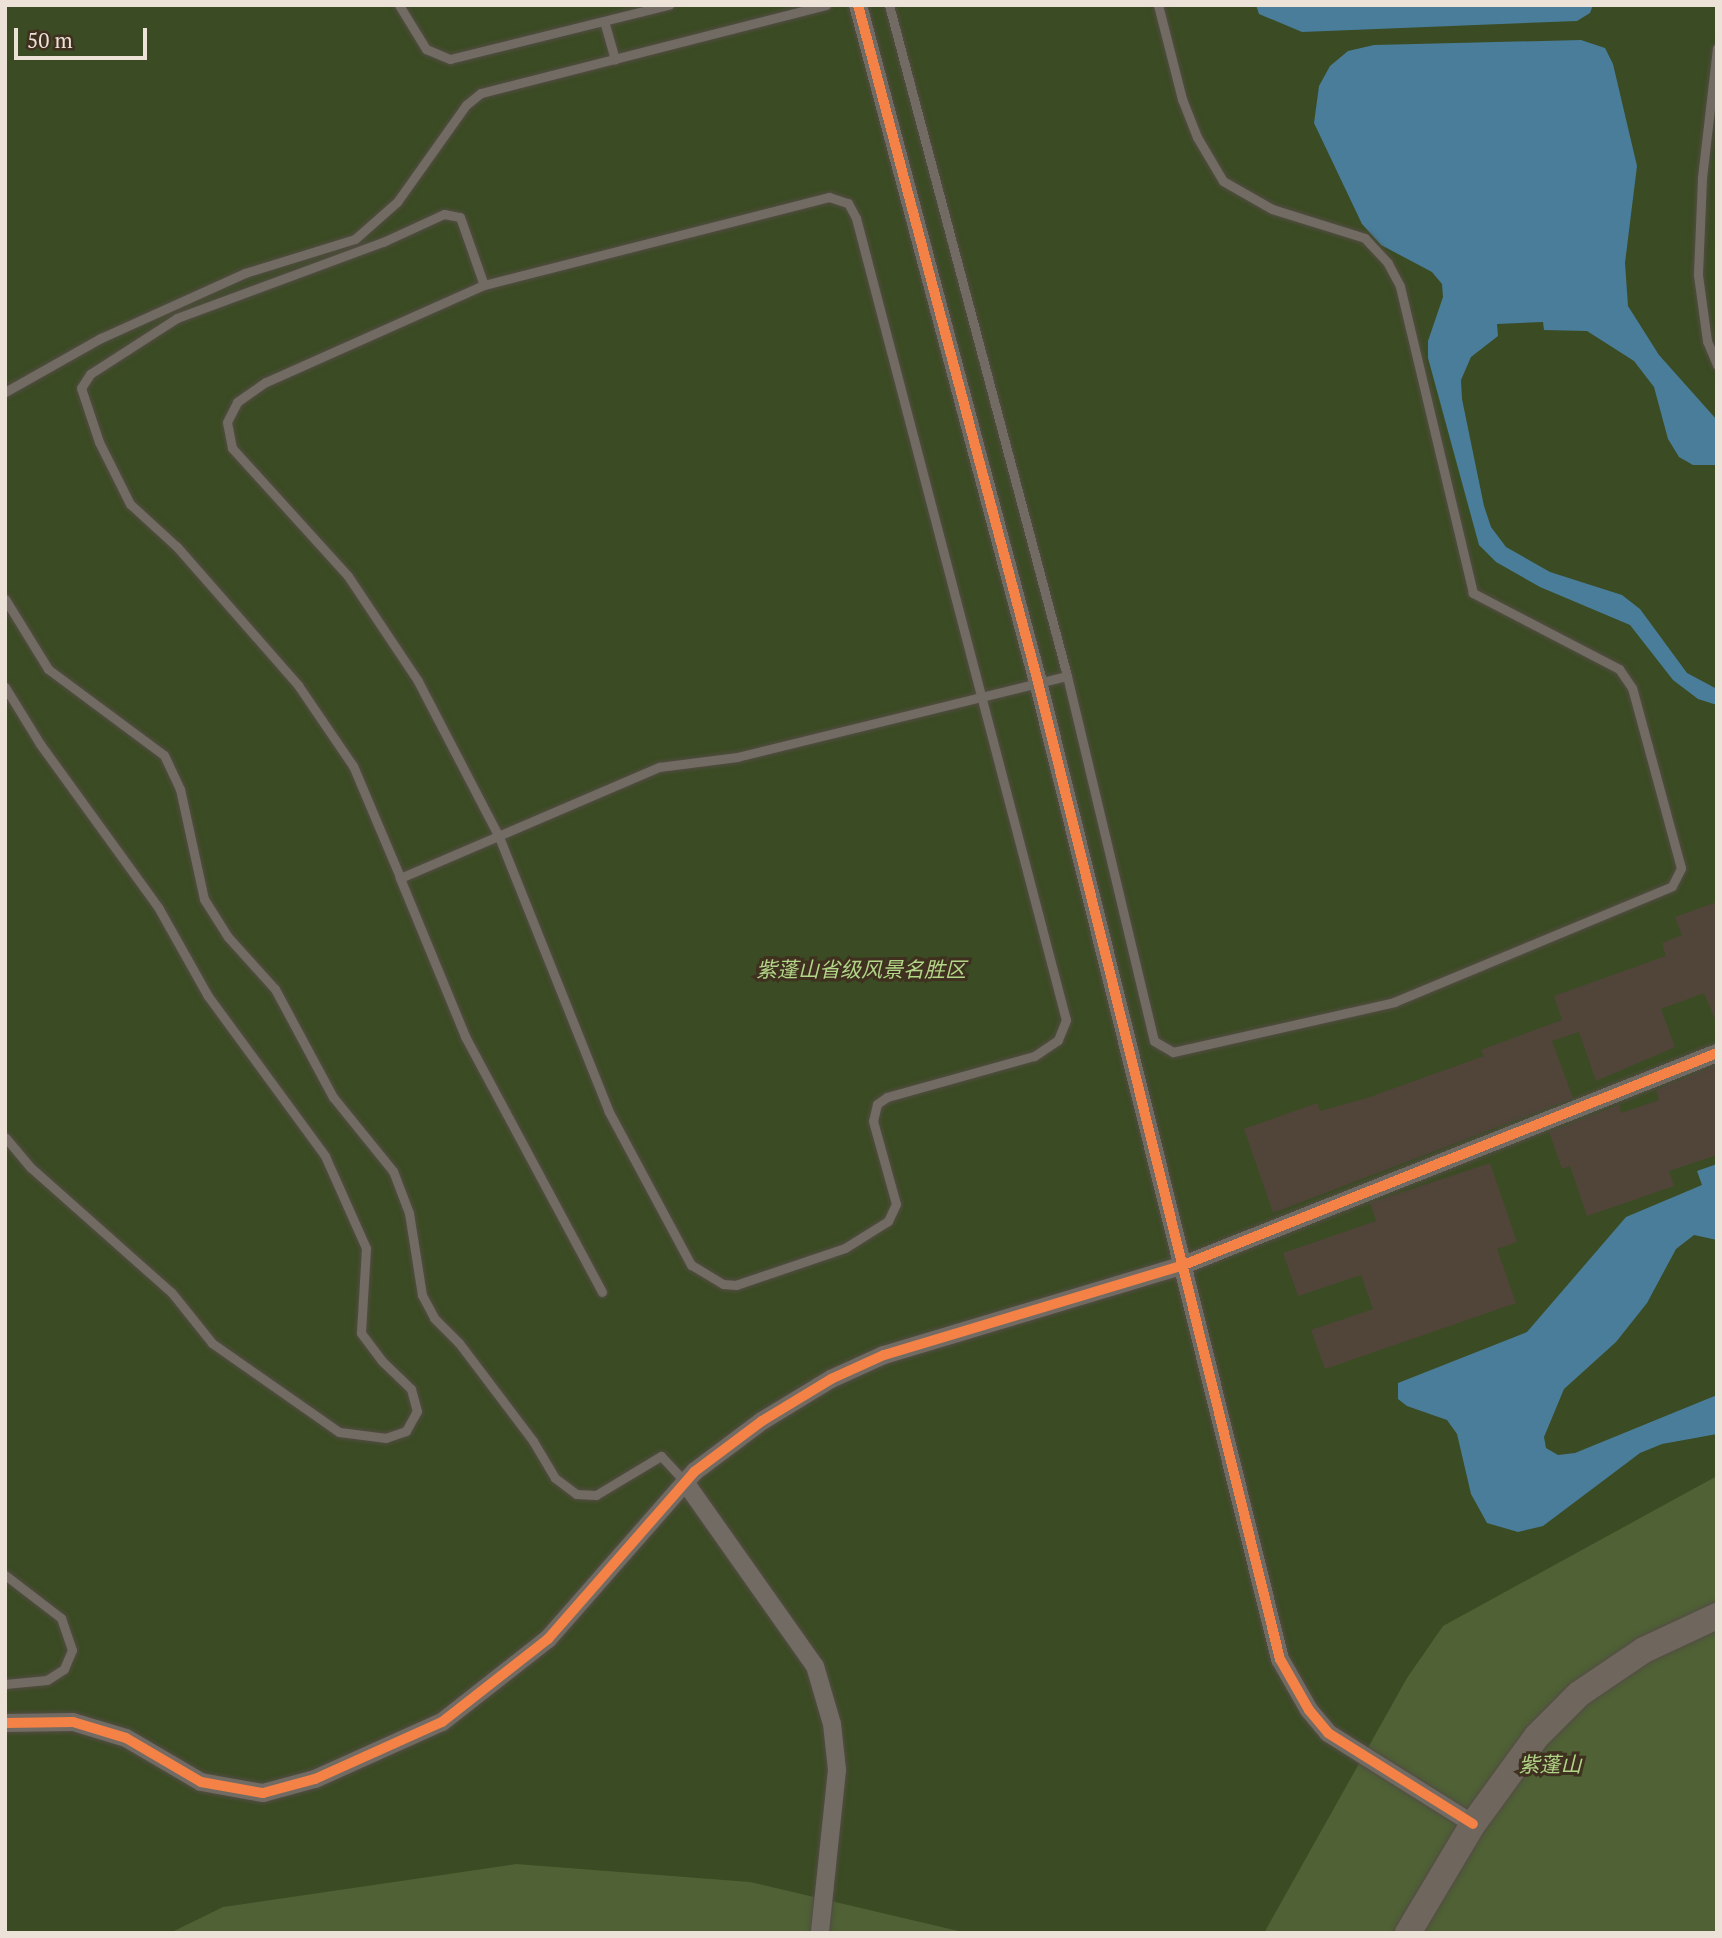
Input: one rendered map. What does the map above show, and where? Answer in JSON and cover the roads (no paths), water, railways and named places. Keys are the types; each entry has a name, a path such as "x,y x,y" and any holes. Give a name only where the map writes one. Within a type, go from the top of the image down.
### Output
{"street":[{"path":"858,5 1038,682 1280,1659 1309,1710 1328,1733 1473,1824"},
{"path":"5,1723 73,1722 126,1738 201,1782 263,1793 315,1779 442,1722 548,1639 685,1482 762,1421 831,1379 884,1354 1181,1266 1717,1053"},
{"path":"685,1482 815,1666 832,1724 837,1770 820,1933"},
{"path":"1408,1933 1473,1824 1538,1735 1579,1695 1644,1650 1717,1616"}],"lane":[{"path":"399,5 426,49 450,59 669,5"},
{"path":"5,392 101,338 245,273 355,239 397,202 466,105 481,93 826,5"},
{"path":"889,5 1067,676 1154,1041 1165,1051 1184,1052 1394,1002 1672,886 1679,876 1679,856 1632,688 1619,669 1473,593 1400,286 1388,263 1365,238 1272,209 1223,181 1197,137 1182,99 1158,5"},
{"path":"604,21 615,60"},
{"path":"1717,48 1702,178 1698,275 1707,341 1717,365"},
{"path":"829,197 848,204 856,218 1066,1020 1058,1040 1034,1056 882,1100 872,1117 895,1196 888,1221 845,1248 736,1285 712,1281 691,1265 609,1112 498,835 418,681 348,576 232,448 226,431 237,402 266,382 484,285 829,197"},
{"path":"484,285 460,217 444,214 383,243 177,318 90,374 81,388 99,442 130,503 177,547 298,685 353,766 465,1036 602,1292"},
{"path":"5,599 48,669 164,755 180,789 204,899 228,937 275,989 333,1097 393,1171 409,1213 422,1295 434,1318 459,1343 533,1441 555,1478 576,1494 596,1495 661,1456 685,1482"},
{"path":"400,877 659,767 737,757 1067,676"},
{"path":"5,687 40,744 158,907 208,996 325,1156 366,1248 362,1332 382,1361 411,1389 417,1411 406,1431 386,1437 339,1432 212,1343 172,1293 31,1168 5,1137"},
{"path":"5,1575 61,1618 72,1650 64,1669 47,1680 5,1684"}],"water":[{"path":"1256,5 1593,5 1590,13 1577,21 1302,32 1259,14"},
{"path":"1581,40 1605,48 1613,64 1637,166 1625,263 1628,306 1659,355 1717,420 1717,465 1693,465 1679,457 1668,439 1654,387 1634,361 1587,331 1544,330 1543,322 1497,324 1498,336 1471,357 1461,380 1462,399 1484,506 1491,527 1506,547 1550,572 1622,595 1640,609 1687,673 1717,689 1717,705 1698,699 1673,680 1630,625 1540,587 1496,562 1479,545 1428,358 1428,341 1443,297 1442,284 1432,272 1381,245 1362,224 1314,123 1319,86 1330,66 1348,51 1374,45"},
{"path":"1717,1164 1717,1240 1694,1235 1676,1249 1647,1303 1616,1342 1564,1389 1544,1437 1546,1448 1558,1455 1575,1453 1717,1395 1717,1434 1662,1444 1640,1453 1543,1526 1518,1532 1487,1523 1471,1494 1457,1434 1447,1420 1407,1406 1398,1399 1398,1383 1527,1332 1626,1217 1702,1185 1697,1171"}],"park label":[{"name":"紫蓬山省级风景名胜区","path":"861,969"},
{"name":"紫蓬山","path":"1550,1764"}]}
